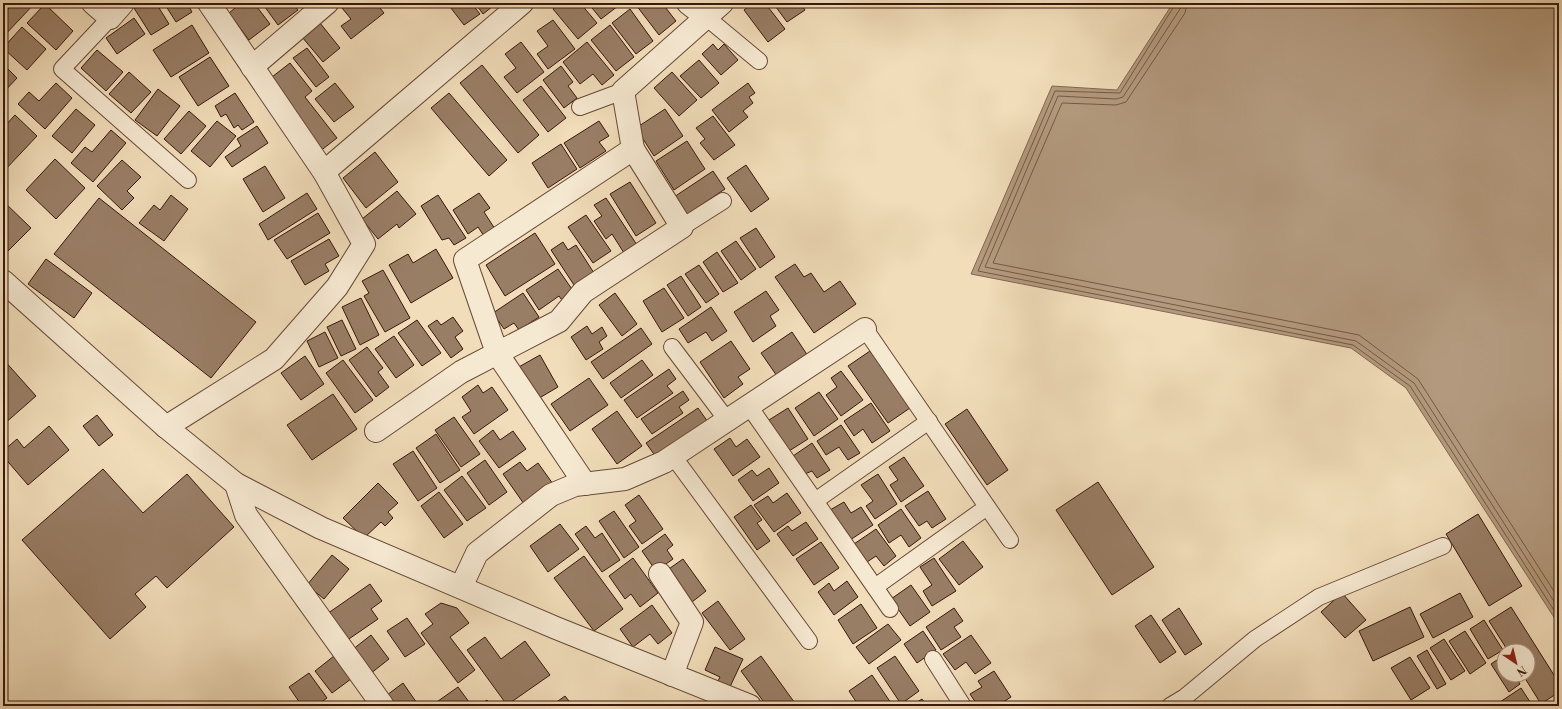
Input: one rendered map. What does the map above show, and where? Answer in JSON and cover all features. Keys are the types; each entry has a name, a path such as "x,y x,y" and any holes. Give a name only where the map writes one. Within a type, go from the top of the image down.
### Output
{"street":[{"path":"93,3 117,11"},
{"path":"166,428 274,359 338,287 364,244 324,172 209,3"},
{"path":"252,67 327,3"},
{"path":"324,172 522,3"},
{"path":"688,3 706,18"},
{"path":"376,431 461,372 559,321 583,292 682,227 633,149 623,91 722,3"},
{"path":"585,484 497,353 465,260 633,149"},
{"path":"3,281 166,428 236,484 321,528 672,675 750,706"},
{"path":"461,587 477,553 551,495 575,485 625,479 664,462 865,329"},
{"path":"236,484 246,515 374,703"},
{"path":"660,574 692,622 672,675"}],"lane":[{"path":"117,11 62,69 188,180"},
{"path":"706,18 759,61"},
{"path":"580,107 623,91"},
{"path":"682,227 723,201"},
{"path":"865,329 1010,540"},
{"path":"672,347 727,420"},
{"path":"749,406 890,609"},
{"path":"815,501 928,421"},
{"path":"673,456 809,641"},
{"path":"875,587 987,506"},
{"path":"1170,706 1186,697 1255,640 1319,598 1444,546"},
{"path":"933,659 963,706"}],"water":[{"path":"1173,3 1559,3 1559,625 1406,388 1351,348 971,274 1052,86 1117,90"}],"building":[{"path":"14,3 35,3 3,37 3,14"},
{"path":"143,3 156,3 169,24 151,35 134,8"},
{"path":"164,3 187,3 192,12 176,22"},
{"path":"241,3 254,3 270,24 249,40 229,13"},
{"path":"262,3 293,3 298,10 278,25"},
{"path":"348,3 376,3 384,13 351,39 341,26 351,19 342,8"},
{"path":"381,3 391,3 385,8"},
{"path":"447,3 471,3 480,14 464,25"},
{"path":"475,3 497,3 483,14"},
{"path":"560,3 580,3 597,23 578,39 553,9"},
{"path":"588,3 616,3 618,6 601,19"},
{"path":"639,3 662,3 676,21 659,35 636,5"},
{"path":"753,3 765,3 785,29 768,42 744,10"},
{"path":"773,3 800,3 805,10 787,22"},
{"path":"45,4 73,31 56,50 27,23"},
{"path":"630,9 653,41 636,54 612,23"},
{"path":"134,18 145,34 117,54 106,38"},
{"path":"553,20 575,49 548,69 537,54 548,46 537,31"},
{"path":"320,23 340,48 323,62 302,37"},
{"path":"192,25 209,53 171,77 153,50"},
{"path":"610,25 634,57 616,71 591,40"},
{"path":"22,27 46,49 27,70 3,48"},
{"path":"521,42 544,72 517,93 504,77 516,68 505,54"},
{"path":"587,42 614,75 602,85 593,74 580,84 563,62"},
{"path":"713,44 718,50 724,44 738,60 721,75 702,54"},
{"path":"307,48 329,77 316,87 293,58"},
{"path":"97,50 123,72 106,91 81,68"},
{"path":"210,57 229,86 198,106 179,77"},
{"path":"699,60 719,83 701,98 680,76"},
{"path":"290,63 312,91 305,97 337,138 319,152 272,84 276,81 272,77"},
{"path":"3,64 17,78 3,93"},
{"path":"482,65 539,135 518,153 460,83"},
{"path":"561,66 573,82 568,86 577,98 564,108 543,80"},
{"path":"129,72 151,92 131,113 109,94"},
{"path":"672,72 697,100 679,116 654,88"},
{"path":"56,83 72,98 45,129 18,104 29,92 39,101"},
{"path":"335,83 354,107 334,122 315,99"},
{"path":"748,83 755,93 749,97 753,103 743,111 748,117 729,132 712,110"},
{"path":"541,86 566,118 548,132 523,100"},
{"path":"158,89 180,106 157,136 135,120"},
{"path":"235,93 254,122 242,130 238,125 234,128 226,114 221,117 215,106"},
{"path":"449,93 507,160 489,176 431,108"},
{"path":"76,109 95,125 72,153 52,136"},
{"path":"665,109 683,136 654,156 636,128"},
{"path":"189,111 206,126 181,154 164,139"},
{"path":"15,115 37,136 3,172 3,128"},
{"path":"713,116 735,145 714,160 700,143 705,139 696,128"},
{"path":"217,121 236,136 210,167 191,151"},
{"path":"599,121 609,136 599,142 606,151 580,168 564,143"},
{"path":"257,126 268,143 232,167 225,157 241,146 237,139"},
{"path":"111,130 126,143 93,182 71,163 85,147 92,152"},
{"path":"687,141 705,169 674,190 656,161"},
{"path":"561,144 577,169 548,188 532,163"},
{"path":"375,152 398,182 366,208 343,178"},
{"path":"55,159 85,188 56,219 26,190"},
{"path":"122,160 141,177 127,191 134,198 122,210 97,186"},
{"path":"746,165 769,199 751,212 727,178"},
{"path":"265,166 285,198 263,212 243,179"},
{"path":"713,171 725,189 686,215 674,197"},
{"path":"630,182 656,223 636,236 610,194"},
{"path":"397,191 416,214 399,228 397,224 378,239 362,219"},
{"path":"307,193 317,209 268,240 259,224"},
{"path":"479,193 490,208 484,212 495,229 484,236 478,227 468,234 453,210"},
{"path":"171,195 188,209 164,241 139,223 154,205 160,210"},
{"path":"438,195 466,238 454,245 449,238 442,240 421,206"},
{"path":"99,198 256,322 211,378 54,254"},
{"path":"606,198 637,245 624,253 612,234 606,239 594,221 602,216 594,205"},
{"path":"3,201 31,228 4,255 3,255"},
{"path":"318,213 330,233 287,259 274,240"},
{"path":"586,215 611,251 593,263 568,227"},
{"path":"756,228 775,257 760,268 740,238"},
{"path":"535,233 555,264 505,296 486,265"},
{"path":"329,239 339,256 325,264 329,271 305,285 291,261"},
{"path":"736,241 756,269 741,280 721,251"},
{"path":"563,242 568,250 576,245 594,273 574,285 551,250"},
{"path":"436,249 453,278 411,303 389,265 408,254 413,263"},
{"path":"717,252 738,283 723,292 703,262"},
{"path":"46,259 92,293 74,318 28,284"},
{"path":"795,264 804,277 811,273 824,292 840,281 856,304 814,333 775,277"},
{"path":"699,265 719,294 706,303 685,274"},
{"path":"558,269 576,295 564,303 559,296 539,310 526,290"},
{"path":"383,270 410,318 385,332 364,296 369,293 362,281"},
{"path":"681,276 701,307 688,316 667,285"},
{"path":"664,288 684,318 662,332 643,301"},
{"path":"766,291 779,310 770,316 776,326 753,342 734,312"},
{"path":"523,293 539,317 519,330 514,323 504,329 493,313"},
{"path":"615,293 637,324 622,336 599,305"},
{"path":"361,298 379,335 360,345 342,307"},
{"path":"711,307 727,331 712,341 706,332 688,343 679,329"},
{"path":"453,317 463,331 455,337 463,349 451,358 428,326 437,320 441,325"},
{"path":"342,320 356,349 341,356 327,327"},
{"path":"417,320 441,353 422,366 398,333"},
{"path":"587,326 592,334 602,327 607,336 599,342 603,349 586,360 571,337"},
{"path":"641,328 652,344 603,379 591,362"},
{"path":"325,332 338,358 319,367 307,341"},
{"path":"792,332 808,356 777,376 761,353"},
{"path":"394,336 414,365 396,378 375,349"},
{"path":"731,341 750,369 738,377 743,384 724,398 700,362"},
{"path":"367,347 383,368 378,372 389,387 376,397 349,360"},
{"path":"870,351 910,408 888,423 848,366"},
{"path":"540,355 558,387 536,400 517,368"},
{"path":"305,356 324,384 301,400 281,373"},
{"path":"3,359 36,396 3,425"},
{"path":"343,360 373,400 355,413 326,373"},
{"path":"642,360 653,375 621,398 610,383"},
{"path":"669,369 676,379 667,386 673,393 637,418 624,400"},
{"path":"841,371 863,400 841,416 826,395 837,387 831,378"},
{"path":"589,378 608,405 570,431 551,404"},
{"path":"478,385 483,393 492,387 508,410 474,434 462,417 471,411 462,397"},
{"path":"683,391 689,400 679,407 683,413 652,434 641,419"},
{"path":"819,392 838,419 814,436 795,408"},
{"path":"333,394 357,429 312,460 287,425"},
{"path":"871,403 890,431 872,443 863,429 854,436 844,421"},
{"path":"698,408 708,422 656,457 646,443"},
{"path":"788,408 808,439 789,451 769,420"},
{"path":"967,409 1008,470 987,485 945,424"},
{"path":"617,411 642,446 617,464 592,429"},
{"path":"97,415 113,435 99,446 83,426"},
{"path":"454,417 480,454 461,467 435,430"},
{"path":"841,425 860,453 848,460 839,447 826,455 817,441"},
{"path":"49,426 69,450 28,485 3,456 3,451 17,439 24,448"},
{"path":"493,430 500,440 513,431 526,449 499,468 479,441"},
{"path":"436,434 460,470 440,483 416,448"},
{"path":"730,438 736,447 747,439 760,457 733,476 714,449"},
{"path":"812,443 830,470 817,478 812,471 805,474 793,456"},
{"path":"413,451 437,488 418,501 393,464"},
{"path":"904,457 924,486 901,502 890,485 898,480 889,467"},
{"path":"485,460 507,492 489,505 467,473"},
{"path":"520,462 527,471 538,463 553,484 524,504 503,474"},
{"path":"769,468 779,483 753,501 738,480 752,470 757,476"},
{"path":"103,469 143,513 187,474 234,527 167,588 156,576 135,594 146,607 110,639 22,540"},
{"path":"878,474 897,504 875,519 866,506 873,501 861,485"},
{"path":"462,476 486,508 467,521 444,490"},
{"path":"1098,482 1154,567 1112,595 1056,510"},
{"path":"378,483 398,503 388,512 393,518 385,526 381,522 364,538 343,518"},
{"path":"928,491 946,519 932,528 927,521 919,526 905,506"},
{"path":"439,492 463,524 444,538 421,506"},
{"path":"787,493 801,513 774,532 754,505 768,496 773,503"},
{"path":"639,495 663,529 642,544 629,526 636,521 625,505"},
{"path":"844,502 851,513 861,507 873,525 850,540 830,510"},
{"path":"751,505 762,520 757,523 770,541 757,550 734,517"},
{"path":"901,509 921,538 909,547 901,535 889,543 878,525"},
{"path":"614,511 639,547 624,558 599,521"},
{"path":"1478,514 1522,586 1489,606 1446,534"},
{"path":"806,522 818,539 793,556 777,534 788,526 792,531"},
{"path":"560,524 579,549 548,572 530,546"},
{"path":"586,526 595,538 602,533 620,560 602,572 575,534"},
{"path":"876,529 896,556 884,566 876,556 867,562 854,544"},
{"path":"3,531 7,535 3,539"},
{"path":"665,534 673,545 667,550 673,559 656,571 642,551"},
{"path":"963,541 983,567 959,585 939,559"},
{"path":"821,542 839,568 814,585 796,559"},
{"path":"332,555 349,569 324,599 307,585"},
{"path":"584,556 623,609 594,631 554,578"},
{"path":"633,558 658,593 640,607 631,594 625,599 609,576"},
{"path":"934,558 956,591 932,606 923,591 932,585 920,567"},
{"path":"683,559 706,591 692,602 685,592 663,573"},
{"path":"847,581 858,597 834,615 818,592 829,583 834,591"},
{"path":"370,584 382,601 371,609 378,619 343,643 324,616"},
{"path":"911,585 930,612 910,626 891,599"},
{"path":"1342,593 1366,620 1345,638 1321,612"},
{"path":"1460,593 1473,617 1433,638 1420,614"},
{"path":"718,601 745,639 730,650 702,613"},
{"path":"441,603 457,608 469,623 450,637 475,670 458,683 421,633 433,624 425,614"},
{"path":"861,604 877,628 853,644 838,620"},
{"path":"652,605 672,633 658,644 650,634 633,647 620,629"},
{"path":"1410,607 1424,637 1373,661 1359,631"},
{"path":"1511,607 1534,643 1503,643 1489,621"},
{"path":"954,608 963,621 954,627 961,637 941,650 926,627"},
{"path":"1179,608 1202,644 1185,655 1162,620"},
{"path":"1151,615 1176,652 1160,663 1135,626"},
{"path":"407,618 425,644 405,657 387,631"},
{"path":"1484,620 1499,643 1496,643 1496,654 1488,659 1470,629"},
{"path":"888,624 901,640 869,664 856,647"},
{"path":"923,631 936,650 917,663 904,644"},
{"path":"1465,631 1486,663 1470,674 1449,641"},
{"path":"371,635 389,659 370,674 352,650"},
{"path":"971,635 991,663 975,674 966,662 955,670 943,654"},
{"path":"485,637 501,659 525,641 550,675 507,705 467,650"},
{"path":"1444,639 1465,671 1451,680 1430,648"},
{"path":"715,647 743,659 729,689 717,683 720,677 705,670"},
{"path":"1536,647 1559,683 1559,692 1541,704 1528,683 1536,683"},
{"path":"1427,650 1446,684 1437,689 1417,656"},
{"path":"334,656 351,679 332,693 315,671"},
{"path":"761,656 797,706 766,705 741,671"},
{"path":"895,656 919,691 901,704 877,668"},
{"path":"1410,657 1430,688 1411,700 1391,668"},
{"path":"1496,661 1496,672 1491,664"},
{"path":"994,671 1011,697 997,706 978,706 970,694 982,687 978,681"},
{"path":"309,673 327,698 316,706 302,706 289,687"},
{"path":"872,675 893,706 859,706 849,691"},
{"path":"403,683 419,706 395,706 387,695"},
{"path":"1503,683 1519,683 1520,684 1509,692"},
{"path":"458,687 472,706 431,706"},
{"path":"1521,688 1532,705 1494,706"},
{"path":"565,696 573,706 551,706"},
{"path":"922,699 927,706 911,706"},
{"path":"487,700 491,706 478,706"}]}
